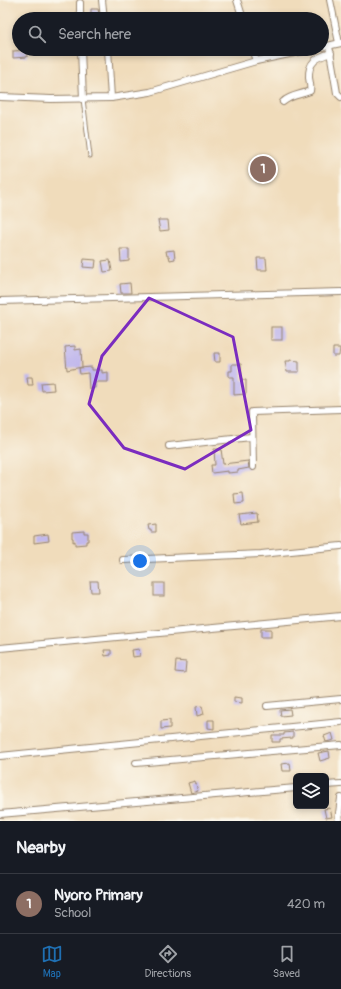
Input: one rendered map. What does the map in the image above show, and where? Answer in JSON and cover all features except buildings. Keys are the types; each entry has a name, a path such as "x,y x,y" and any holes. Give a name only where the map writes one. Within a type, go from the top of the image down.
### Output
{"street":[{"path":"102,0 103,12"},
{"path":"237,0 241,12"},
{"path":"330,0 340,43 329,46 337,93 341,97"},
{"path":"80,3 80,12"},
{"path":"81,56 83,99"},
{"path":"108,56 111,98"},
{"path":"254,56 256,61"},
{"path":"0,97 83,99 111,98 150,92 256,61 280,56"},
{"path":"284,102 287,98 310,91 310,70 314,62 320,56"},
{"path":"0,301 341,292"},
{"path":"253,467 251,414 253,412 341,409"},
{"path":"170,446 251,437"},
{"path":"123,560 261,554 341,546"},
{"path":"0,648 341,616"},
{"path":"267,706 341,700"},
{"path":"0,756 341,722"},
{"path":"136,763 341,745"},
{"path":"329,785 341,784"},
{"path":"0,814 293,788"},
{"path":"338,821 341,798"}],"lane":[{"path":"83,99 90,156"}],"highlighted area":[{"path":"149,298 233,337 251,430 185,469 124,448 89,404 102,356"}],"place":[{"name":"Nyoro Primary","path":"263,169"}]}
